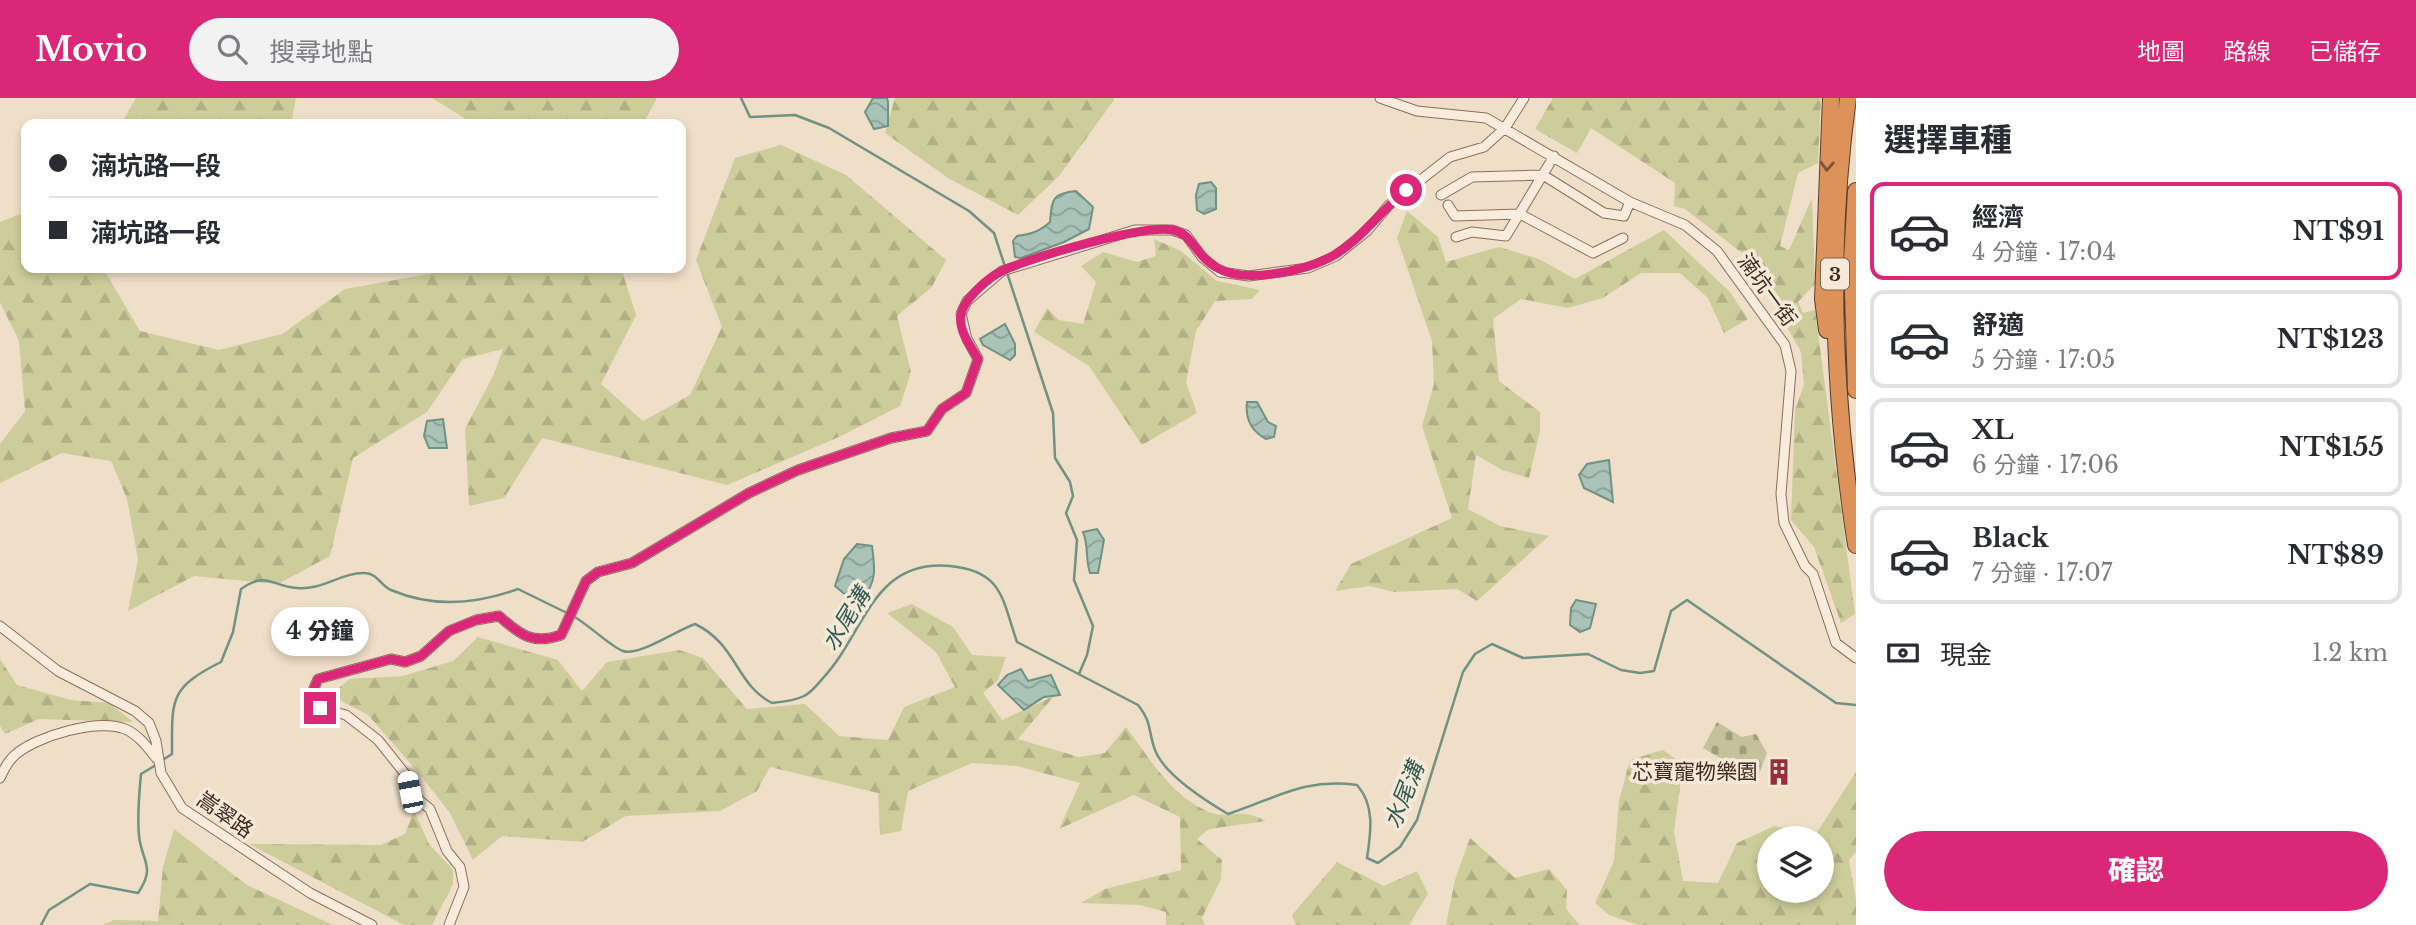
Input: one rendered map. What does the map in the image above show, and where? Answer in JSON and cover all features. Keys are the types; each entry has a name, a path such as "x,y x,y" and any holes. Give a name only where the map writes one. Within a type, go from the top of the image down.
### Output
{"highway":[{"path":"1831,98 1823,299 1842,450"},
{"name":"3","path":"1847,98 1835,242 1835,342 1842,450 1856,545"},
{"name":"3","path":"1856,191 1852,261 1856,390"}],"street":[{"name":"湳坑一街","path":"1380,98 1417,111 1486,118 1630,202 1685,225 1717,251 1786,345 1791,371 1781,494 1784,523 1805,566 1814,574 1836,643 1856,657"},
{"path":"450,925 464,887 460,867 447,850 430,809 410,792 406,775 378,740 346,715 320,708 309,700 318,679 391,659 405,662 421,656 449,631 476,620 499,616 524,638 547,640 561,635 586,581 598,572 632,563 749,493 798,470 891,438 927,431 942,409 966,393 978,359 961,325 961,314 967,301 1002,271 1135,230 1172,230 1186,235 1202,257 1220,272 1249,276 1308,268 1336,256 1424,175 1450,157 1484,147 1504,128 1524,98"},
{"path":"1455,237 1472,232 1506,236 1554,156"},
{"path":"1441,195 1472,177 1543,175 1604,213 1624,216 1630,202"},
{"path":"1448,205 1455,216 1465,218 1520,214 1593,253 1623,238"},
{"name":"嵩翠路","path":"0,626 58,671 135,710 149,723 156,741 160,773 182,808 338,910 372,925"},
{"path":"0,778 16,753 30,745 94,725 124,728 136,735 157,759"}],"green space":[{"path":"136,98 296,98 292,119 124,119"},
{"path":"432,98 657,98 646,119 466,119"},
{"path":"895,98 1114,100 1059,176 1018,215 948,178 885,133"},
{"path":"1553,98 1821,98 1818,163 1798,173 1780,246 1789,250 1812,198 1815,284 1798,302 1803,313 1815,310 1855,614 1841,623 1814,547 1791,520 1795,410 1804,385 1801,352 1785,323 1779,297 1742,253 1685,209 1674,206 1675,183 1591,128 1577,153 1535,129"},
{"path":"781,145 846,175 946,260 932,287 897,316 911,372 900,406 839,437 727,485 542,438 504,498 469,506 465,429 494,374 503,349 463,359 427,412 353,458 330,556 278,584 194,576 128,611 138,559 127,499 111,461 62,453 0,483 0,444 25,411 19,341 0,302 0,222 21,214 21,273 106,273 140,331 219,350 282,334 345,289 434,273 623,273 636,315 601,384 643,421 690,395 722,327 696,260 735,158"},
{"path":"1407,211 1438,237 1446,262 1499,247 1539,259 1575,279 1664,230 1730,292 1748,319 1724,333 1708,298 1680,273 1641,273 1603,298 1568,308 1521,299 1493,319 1499,381 1540,412 1540,431 1529,478 1502,470 1476,455 1468,509 1500,526 1549,536 1477,601 1457,589 1394,592 1370,586 1335,591 1351,564 1452,518 1422,426 1434,384 1432,341 1397,238"},
{"path":"1154,239 1181,251 1217,281 1260,290 1252,299 1215,301 1196,331 1186,382 1197,413 1142,445 1089,366 1034,332 1047,308 1059,320 1083,324 1096,282 1081,266 1103,252 1137,262 1156,256"},
{"path":"912,604 953,627 972,655 1006,657 998,680 983,693 1002,720 1054,696 1018,739 1079,757 1105,753 1126,727 1162,776 1196,805 1216,814 1249,814 1266,821 1209,829 1197,839 1222,860 1221,879 1202,918 1205,925 1166,925 1166,912 1140,905 1081,903 1105,889 1181,870 1180,817 1134,795 1059,829 1080,783 1017,766 972,763 908,791 901,831 880,835 878,793 770,767 757,791 720,811 626,816 582,842 502,836 473,860 450,813 417,771 368,715 330,695 350,679 403,676 453,661 478,637 558,660 582,691 607,662 679,650 703,658 747,709 805,704 839,736 888,740 904,707 955,687 936,652 887,613"},
{"path":"0,659 17,685 71,700 109,703 133,722 39,719 5,734 0,726"},
{"path":"1717,722 1742,737 1756,734 1767,753 1757,780 1703,748"},
{"path":"1663,750 1683,764 1674,832 1683,881 1718,883 1737,843 1757,834 1757,903 1834,903 1834,826 1821,826 1856,772 1856,852 1849,860 1856,900 1856,925 1638,925 1609,915 1595,903 1614,861 1619,801 1630,760"},
{"path":"414,810 429,844 453,870 453,884 432,925 404,925 249,844 381,845 405,834"},
{"path":"174,829 247,885 333,925 103,925 114,920 158,921 163,867"},
{"path":"1470,838 1515,878 1549,869 1567,890 1566,909 1580,925 1446,925 1455,880"},
{"path":"1337,862 1384,886 1417,871 1428,894 1409,925 1296,925 1292,915"}],"water":[{"path":"873,98 887,98 888,126 874,129 865,112"},
{"path":"1211,182 1216,188 1216,209 1204,214 1197,210 1196,195 1199,184"},
{"path":"1076,191 1093,207 1089,229 1064,242 1021,258 1015,257 1013,241 1017,236 1035,232 1050,222 1054,199"},
{"path":"1005,324 1015,344 1015,355 1010,360 983,345 980,339"},
{"path":"1247,402 1257,402 1268,422 1276,426 1274,437 1266,439 1256,432 1248,419"},
{"path":"443,419 447,448 429,448 424,436 427,421"},
{"path":"1609,460 1613,502 1584,488 1579,475 1587,464"},
{"path":"1097,529 1104,540 1098,573 1090,573 1083,532"},
{"path":"857,544 872,546 874,561 873,581 862,599 847,596 835,586 844,559"},
{"path":"1576,600 1596,604 1590,628 1580,632 1570,625 1571,608"},
{"path":"1021,669 1028,681 1051,675 1060,695 1044,697 1024,710 998,685 1007,675"}],"waterway":[{"path":"741,98 750,117 795,115 829,128 969,211 994,233 1053,413 1055,458 1070,482 1073,496 1066,513 1077,540 1074,580 1093,626 1087,655 1079,674"},
{"name":"水尾溝","path":"573,616 618,649 630,652 648,647 695,624 720,642 751,686 772,703 807,695 838,660 873,602 887,586 903,574 924,567 950,566 967,569 981,574 998,590 1017,642 1138,705 1148,722 1155,750 1167,768 1187,786 1228,814 1305,787 1321,784 1357,785 1369,810 1367,858 1378,863 1400,847 1417,820 1463,672 1475,654 1492,644 1523,658 1588,654 1621,670 1640,673 1654,671 1671,611 1687,600 1836,703 1856,705"},
{"name":"水尾溝","path":"161,761 172,754 172,720 177,697 191,680 221,662 233,632 241,589 257,581 306,588 348,575 365,573 373,575 391,590 423,600 471,601 518,589 567,613"},
{"name":"水尾溝","path":"41,925 49,910 90,884 138,893 147,870 138,828 141,774 156,765"}],"place":[{"name":"芯寶寵物樂園","path":"1779,772"}],"route":[{"path":"320,708 309,700 318,679 391,659 405,662 421,656 449,631 476,620 499,616 524,638 547,640 561,635 586,581 598,572 632,563 749,493 798,470 891,438 927,431 942,409 966,393 978,359 961,325 961,314 967,301 1002,271 1135,230 1172,230 1186,235 1202,257 1220,272 1249,276 1308,268 1336,256 1367,231 1406,190"}]}
